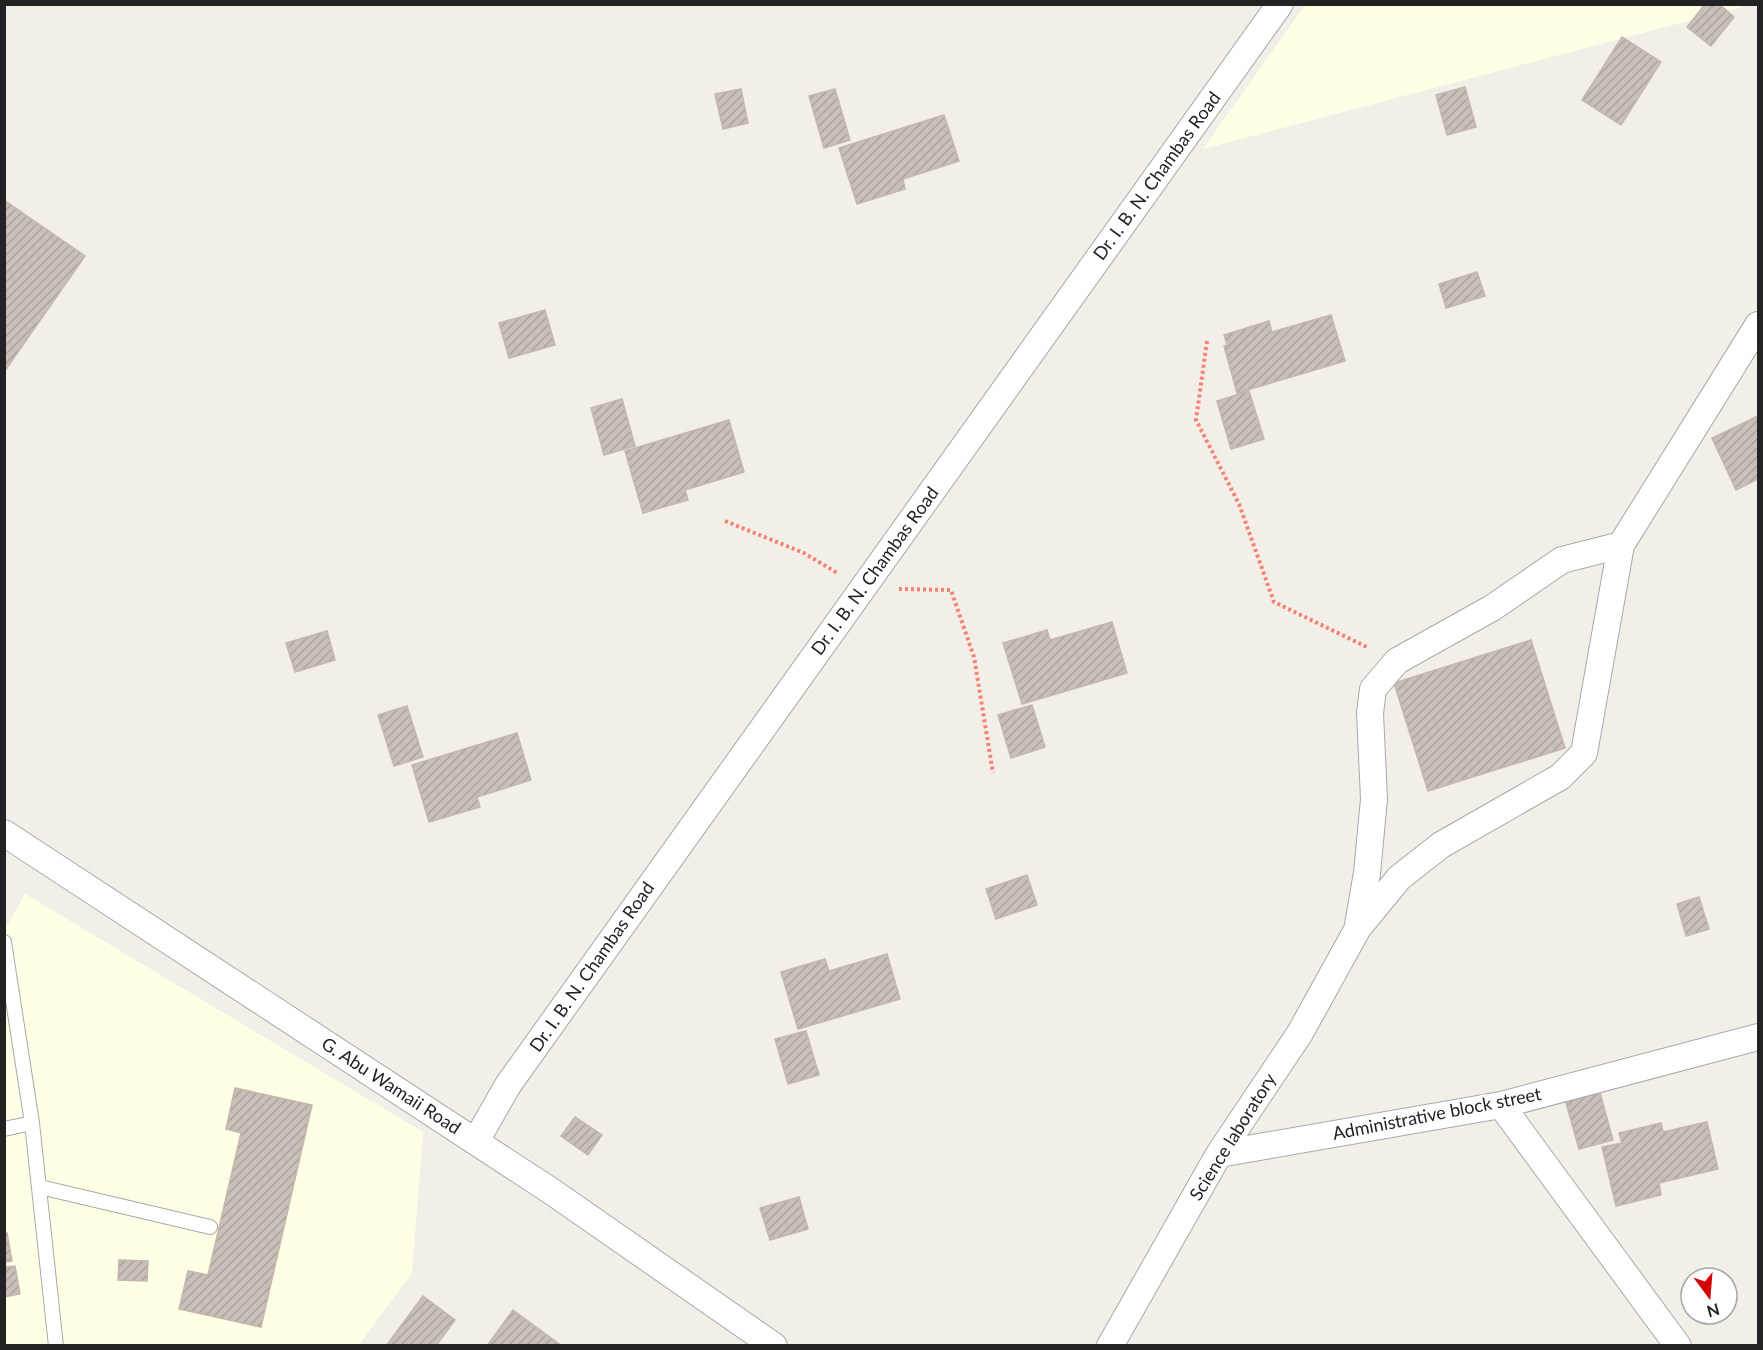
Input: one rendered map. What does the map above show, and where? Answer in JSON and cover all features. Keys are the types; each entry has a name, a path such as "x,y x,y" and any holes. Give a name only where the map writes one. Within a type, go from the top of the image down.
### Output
{"street":[{"name":"Dr. I. B. N. Chambas Road","path":"476,1141 508,1085 1280,4"},
{"path":"1358,928 1399,878 1441,845 1560,777 1584,753 1621,545 1758,325"},
{"path":"1358,928 1367,873 1374,799 1370,713 1373,689 1397,661 1492,608 1562,560 1621,545"},
{"name":"G. Abu Wamaii Road","path":"4,833 476,1141 774,1346"},
{"name":"Science laboratory","path":"1110,1346 1219,1154 1300,1033 1358,928"},
{"name":"Administrative block street","path":"1219,1154 1501,1105 1758,1037"},
{"path":"1501,1105 1678,1346"}],"lane":[{"path":"4,942 32,1123 56,1346"},
{"path":"4,1129 32,1123"},
{"path":"40,1188 210,1227"}],"path":[{"path":"1207,341 1196,420 1239,504 1274,602 1397,661"},
{"path":"725,521 804,553 862,588 951,590 974,657 993,772"}],"shaded area":[{"path":"1305,5 1749,5 1203,149"},
{"path":"25,894 423,1132 412,1273 359,1345 5,1346 4,931"}],"building":[{"path":"1705,4 1719,4 1734,17 1711,46 1687,27"},
{"path":"1622,37 1661,62 1621,125 1582,100"},
{"path":"1465,87 1476,127 1447,135 1436,95"},
{"path":"741,89 748,123 723,129 715,94"},
{"path":"835,89 850,140 824,148 809,96"},
{"path":"944,115 959,161 903,179 905,189 857,204 839,148"},
{"path":"4,200 85,256 4,372"},
{"path":"1477,272 1485,296 1446,308 1439,284"},
{"path":"545,310 555,345 509,358 499,323"},
{"path":"1331,315 1345,361 1237,393 1224,346 1227,345 1224,335 1269,321 1272,332"},
{"path":"1249,391 1264,439 1231,449 1217,401"},
{"path":"622,399 635,446 604,455 591,408"},
{"path":"1758,416 1758,479 1736,490 1712,438"},
{"path":"729,420 744,472 685,490 688,500 643,513 625,451"},
{"path":"1112,622 1127,673 1022,704 1003,643 1047,630 1050,640"},
{"path":"327,631 335,660 295,672 286,643"},
{"path":"1531,640 1565,748 1428,791 1394,683"},
{"path":"1032,705 1045,747 1011,758 998,715"},
{"path":"407,706 423,757 394,766 378,715"},
{"path":"517,733 531,780 477,797 480,807 429,822 412,765"},
{"path":"1027,875 1037,905 996,919 986,889"},
{"path":"1699,897 1709,929 1686,936 1677,904"},
{"path":"887,954 900,999 798,1029 781,972 825,959 829,971"},
{"path":"806,1031 819,1075 788,1084 775,1039"},
{"path":"235,1088 312,1105 261,1327 179,1309 188,1271 208,1275 241,1133 226,1129"},
{"path":"1599,1089 1613,1140 1579,1149 1565,1099"},
{"path":"575,1117 602,1135 588,1155 561,1136"},
{"path":"1707,1122 1718,1169 1659,1183 1661,1195 1616,1206 1602,1147 1622,1143 1619,1133 1661,1123 1663,1132"},
{"path":"799,1197 808,1229 770,1240 760,1208"},
{"path":"4,1233 7,1233 12,1261 4,1262"},
{"path":"119,1260 148,1261 147,1281 118,1280"},
{"path":"15,1266 20,1294 4,1297 4,1267"},
{"path":"423,1296 455,1320 436,1346 386,1346"},
{"path":"513,1310 562,1346 487,1346"}]}
